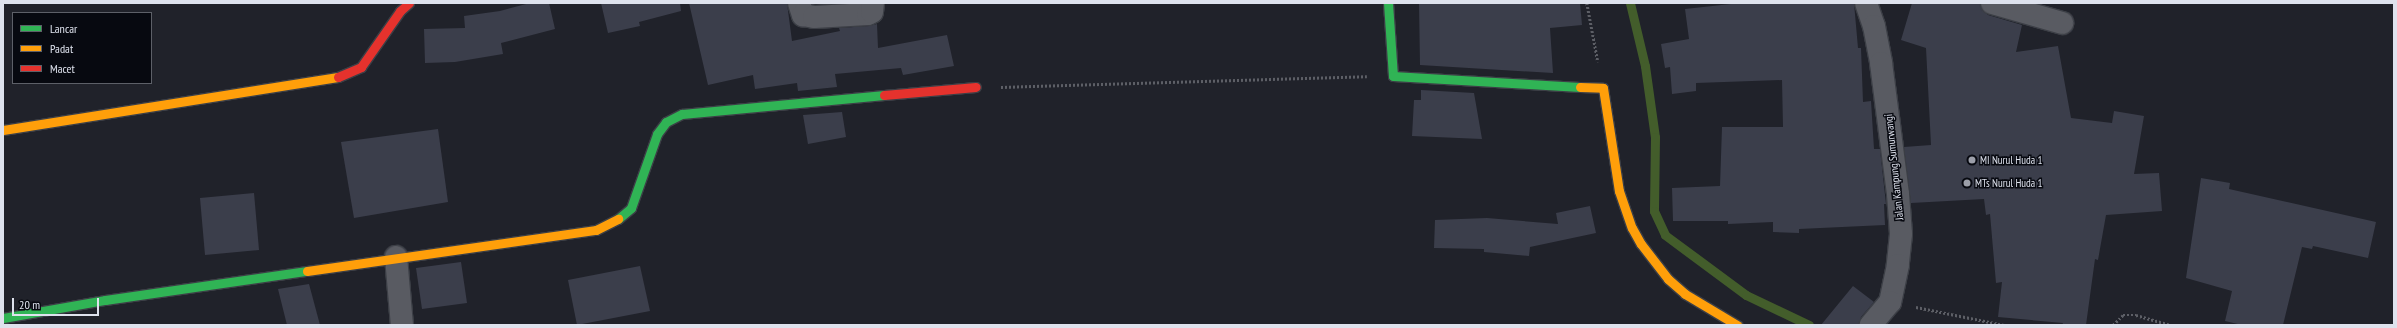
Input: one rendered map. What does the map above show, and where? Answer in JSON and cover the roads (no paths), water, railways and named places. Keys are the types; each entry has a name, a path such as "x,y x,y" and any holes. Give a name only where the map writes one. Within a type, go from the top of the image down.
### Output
{"street":[{"path":"3,130 333,79 348,74 361,67 400,11 409,3"},
{"path":"799,3 803,15 814,17 868,14 872,12 873,3"},
{"path":"1388,3 1393,76 1602,88 1619,191 1632,228 1641,244 1663,273 1685,294 1737,325"},
{"name":"Jalan Kampung Sumurwangi","path":"1866,3 1874,26 1881,63 1898,194 1900,241 1898,265 1890,302 1871,325"},
{"path":"1992,3 2062,23"},
{"path":"3,318 105,300 396,257 596,230 616,221 631,208 657,134 666,122 682,114 976,87"},
{"path":"396,257 402,325"}],"waterway":[{"path":"1630,3 1645,66 1655,137 1654,211 1665,235 1746,295 1809,325"}],"place":[{"name":"MI Nurul Huda 1","path":"1972,160"},
{"name":"MTs Nurul Huda 1","path":"1967,183"}]}
